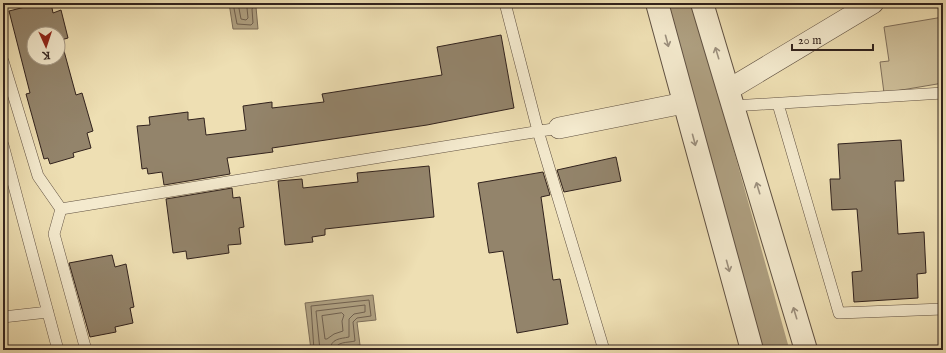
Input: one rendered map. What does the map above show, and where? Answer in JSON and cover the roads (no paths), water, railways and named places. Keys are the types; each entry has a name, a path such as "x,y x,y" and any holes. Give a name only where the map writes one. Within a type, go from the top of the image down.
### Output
{"street":[{"path":"657,3 752,350"},
{"path":"702,3 806,350"},
{"path":"730,98 872,3"},
{"path":"559,128 684,103"}],"lane":[{"path":"505,3 538,131 604,350"},
{"path":"3,62 38,176 61,209"},
{"path":"730,98 778,104 943,93"},
{"path":"778,104 839,313 943,309"},
{"path":"61,209 559,128"},
{"path":"3,145 58,350"},
{"path":"61,209 54,234 86,350"},
{"path":"3,317 48,312"}],"water":[{"path":"229,3 276,3 277,7 256,7 258,29 233,29"},
{"path":"373,295 376,320 357,322 360,345 339,348 339,350 311,350 305,303"}],"waterway":[{"path":"678,3 775,350"}]}
